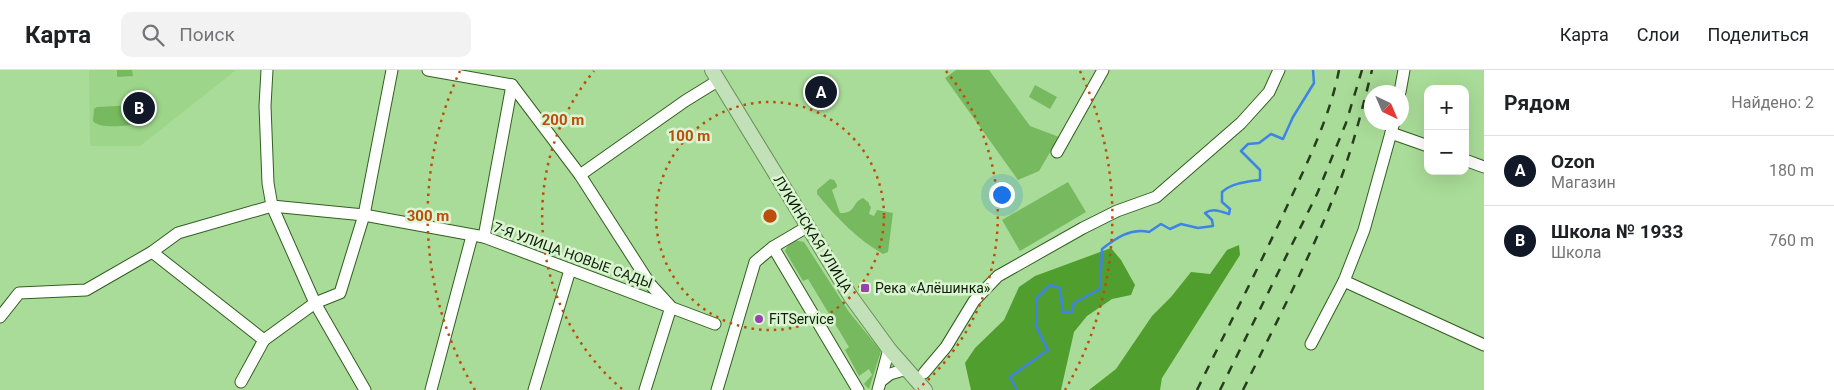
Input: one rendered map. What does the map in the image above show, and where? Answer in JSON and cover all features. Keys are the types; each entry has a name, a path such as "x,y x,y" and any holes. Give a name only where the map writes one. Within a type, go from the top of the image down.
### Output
{"main road":[{"name":"ЛУКИНСКАЯ УЛИЦА","path":"716,75 852,298 889,349 925,390"}],"street":[{"path":"267,70 265,106 267,163 272,206 315,303 365,390"},
{"path":"241,382 264,340 315,303 340,293 364,215 392,70"},
{"path":"428,70 512,86 580,175 650,284 671,307 645,390"},
{"path":"1057,152 1103,70"},
{"path":"924,373 946,347 974,301 998,276 1117,211 1156,197 1242,123 1268,92 1279,70"},
{"path":"1401,85 1404,70"},
{"path":"580,175 685,101 716,75"},
{"path":"431,390 478,237 512,86"},
{"path":"1312,344 1344,281 1364,230 1391,130"},
{"path":"1396,130 1424,144"},
{"path":"1469,161 1484,167"},
{"name":"7-Я УЛИЦА НОВЫЕ САДЫ","path":"0,317 19,294 86,290 152,252 178,233 272,206 364,215 478,237 715,324"},
{"path":"717,390 754,262 773,247 807,227"},
{"path":"773,247 858,390"},
{"path":"152,252 264,340"},
{"path":"534,390 570,270"},
{"path":"1344,281 1484,345"},
{"path":"879,386 889,349"},
{"path":"879,386 890,374 907,369"}],"shaded area":[{"path":"89,70 236,70 140,146 90,146"},
{"path":"117,70 132,70 133,76 117,77"},
{"path":"956,70 989,70 1030,126 1059,137 1039,171 1018,180 945,78"},
{"path":"1035,85 1057,97 1050,109 1029,97"},
{"path":"136,105 143,109 142,124 109,126 97,124 93,121 94,109 97,107"},
{"path":"830,179 834,180 837,185 832,190 840,213 849,212 863,198 871,207 869,214 874,216 877,210 893,213 888,252 883,254 856,235 817,194 817,190"},
{"path":"1068,182 1086,212 1020,251 1002,220"},
{"path":"794,240 804,242 849,312 881,351 869,389 864,384 872,375 869,369 859,376 845,350 849,347 808,279 803,281 785,251 789,243"},
{"path":"1239,245 1240,255 1162,378 1160,390 1089,390 1116,369 1152,316 1171,297 1191,272 1210,274 1227,250"},
{"path":"1111,248 1121,260 1135,285 1131,295 1112,299 1087,316 1074,332 1061,390 971,390 965,363 975,348 1004,320 1019,287 1035,276"}],"waterway":[{"path":"1017,390 1010,377 1048,350 1036,326 1037,298 1050,285 1060,288 1063,312 1072,312 1074,303 1100,289 1102,249 1118,238 1136,231 1149,232 1161,224 1170,229 1181,224 1198,228 1213,226 1212,220 1205,213 1214,210 1229,214 1230,209 1222,202 1222,192 1244,182 1260,180 1260,170 1241,151 1248,144 1259,143 1271,134 1283,139 1293,117 1314,83 1313,70"}],"railway":[{"path":"1197,390 1267,249 1311,153 1330,104 1339,70"},
{"path":"1220,390 1317,194 1346,123 1362,70"},
{"path":"1243,390 1301,273 1322,225 1355,136 1372,70"}],"place":[{"name":"Ozon","path":"821,92"},
{"name":"Школа № 1933","path":"139,108"},
{"name":"Река «Алёшинка»","path":"865,288"},
{"name":"FiTService","path":"759,319"}]}
